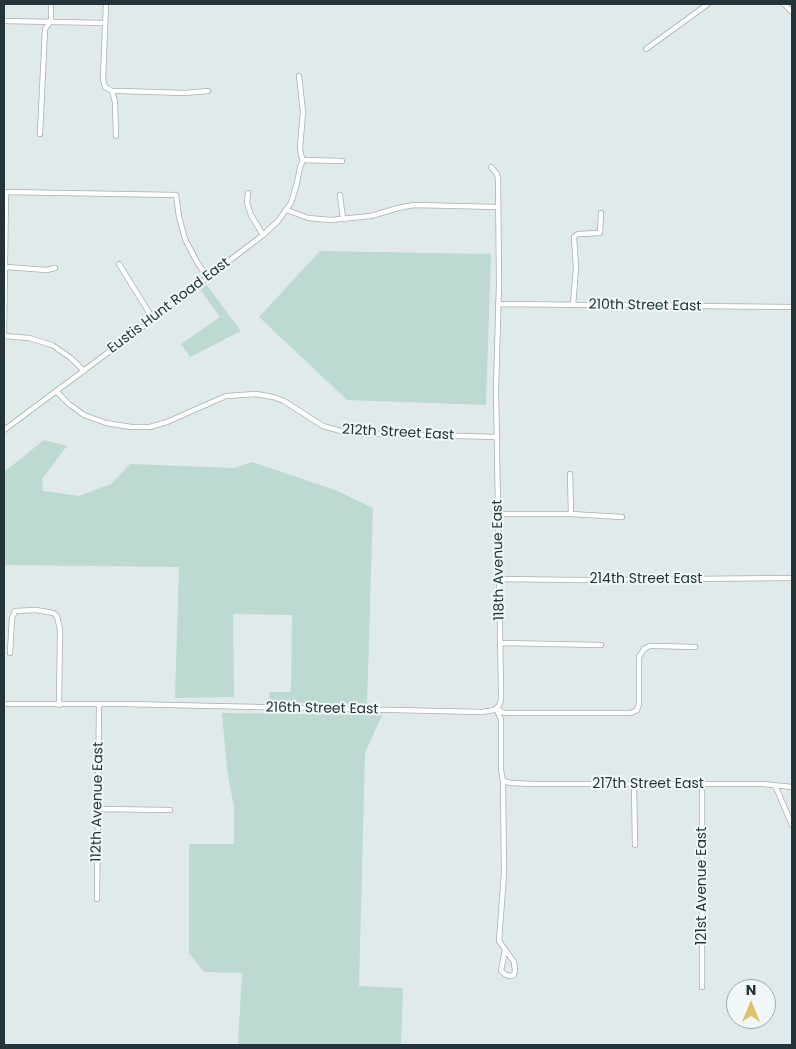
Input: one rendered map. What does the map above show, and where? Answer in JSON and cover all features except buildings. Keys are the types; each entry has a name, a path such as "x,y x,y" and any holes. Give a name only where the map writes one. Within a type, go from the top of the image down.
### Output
{"street":[{"path":"40,134 45,29 50,21 51,4"},
{"path":"106,4 103,82 110,90 115,102 116,136"},
{"path":"646,49 708,4"},
{"path":"784,4 792,12"},
{"path":"4,20 105,23"},
{"path":"299,76 303,112 301,155 304,160 342,161"},
{"path":"110,90 186,93 208,91"},
{"name":"Eustis Hunt Road East","path":"4,430 263,235 287,210 294,195 300,167 304,160"},
{"name":"118th Avenue East","path":"491,167 497,174 498,179 496,389 501,700 496,708 501,720 504,873 499,941 514,962 514,975 506,975 501,971 504,950"},
{"path":"84,371 71,358 52,345 29,338 4,336 6,192 176,195 179,217 185,238 196,262 207,277"},
{"path":"248,193 247,203 251,215 263,235"},
{"path":"340,195 343,219"},
{"path":"287,210 315,219 343,219 372,216 414,205 498,207"},
{"path":"573,305 576,268 574,237 578,234 600,233 601,214"},
{"path":"120,264 153,319"},
{"path":"6,267 47,270 55,268"},
{"name":"210th Street East","path":"498,304 792,307"},
{"name":"212th Street East","path":"56,390 69,404 84,414 106,423 131,427 150,427 167,422 226,396 256,394 273,397 323,426 348,433 497,437"},
{"path":"570,474 571,514"},
{"path":"498,514 622,516"},
{"name":"214th Street East","path":"500,579 745,580 792,578"},
{"path":"10,653 12,618 15,611 36,610 53,613 57,616 60,630 59,705"},
{"path":"501,643 600,645"},
{"name":"216th Street East","path":"4,704 99,704 482,712 492,711 496,708 504,713 626,714 634,712 639,704 639,657 644,649 650,646 695,647"},
{"name":"112th Avenue East","path":"97,899 99,704"},
{"name":"217th Street East","path":"503,781 518,784 702,784 792,787"},
{"path":"634,784 635,845"},
{"name":"121st Avenue East","path":"702,784 702,987"},
{"path":"775,785 792,825"},
{"path":"98,809 170,810"}],"green space":[{"path":"320,251 491,254 486,405 347,400 259,317"},
{"path":"205,283 241,331 190,357 181,344 220,317 199,288"},
{"path":"44,440 67,446 42,479 43,491 79,496 111,484 130,464 234,468 252,462 335,490 373,508 367,704 269,702 269,692 291,692 292,615 233,614 234,697 175,698 179,567 4,565 4,472"},
{"path":"222,713 382,715 365,753 359,986 403,988 401,1045 238,1045 242,973 204,972 189,953 189,844 234,844 234,807 227,770"}]}
